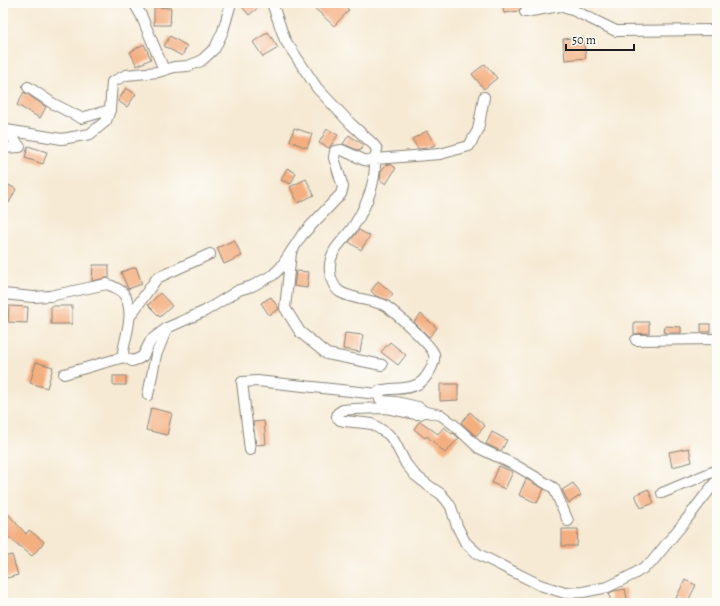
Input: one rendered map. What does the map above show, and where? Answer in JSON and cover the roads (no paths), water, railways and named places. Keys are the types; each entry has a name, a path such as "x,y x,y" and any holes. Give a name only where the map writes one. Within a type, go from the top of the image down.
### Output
{"street":[{"path":"134,3 141,15 164,70"},
{"path":"3,148 20,147 6,130 62,139 90,134 106,121 110,110 112,82 126,75 158,72 174,67 188,66 201,61 215,48 223,31 231,3"},
{"path":"272,3 285,40 317,88 377,149 375,159 376,169 366,205 352,228 332,254 330,261 330,272 333,283 340,292 351,297 384,305 407,323 431,348 434,354 433,364 428,374 419,384 403,389 386,389 379,391 378,394"},
{"path":"525,12 560,6 575,11 616,31 717,30"},
{"path":"28,87 52,103 81,118 110,110"},
{"path":"64,374 124,357 132,361 138,359 143,356 151,340 167,328 205,311 239,290 252,286 273,274 281,266 302,235 341,194 343,187 334,158 336,151 342,150 364,160 371,161 375,159 440,154 470,146 478,130 484,98"},
{"path":"292,251 285,308 300,332 328,354 382,364"},
{"path":"130,316 157,278 210,254"},
{"path":"3,294 33,297 50,296 107,284 123,292 128,304 130,316 123,352 124,357"},
{"path":"148,395 156,355 167,328"},
{"path":"636,340 717,340"},
{"path":"250,450 242,382 257,381 378,394"},
{"path":"378,394 380,399 384,401 396,402 413,406 421,409 422,411 441,414 480,448 515,465 554,488 568,521"},
{"path":"422,411 420,414 386,408 353,409 343,410 338,413 337,417 344,422 372,424 388,434 394,441 406,464 428,486 441,494 450,507 465,542 478,554 540,585 566,593 583,592 608,587 634,574 651,563 717,480"},
{"path":"662,493 717,470"}]}
